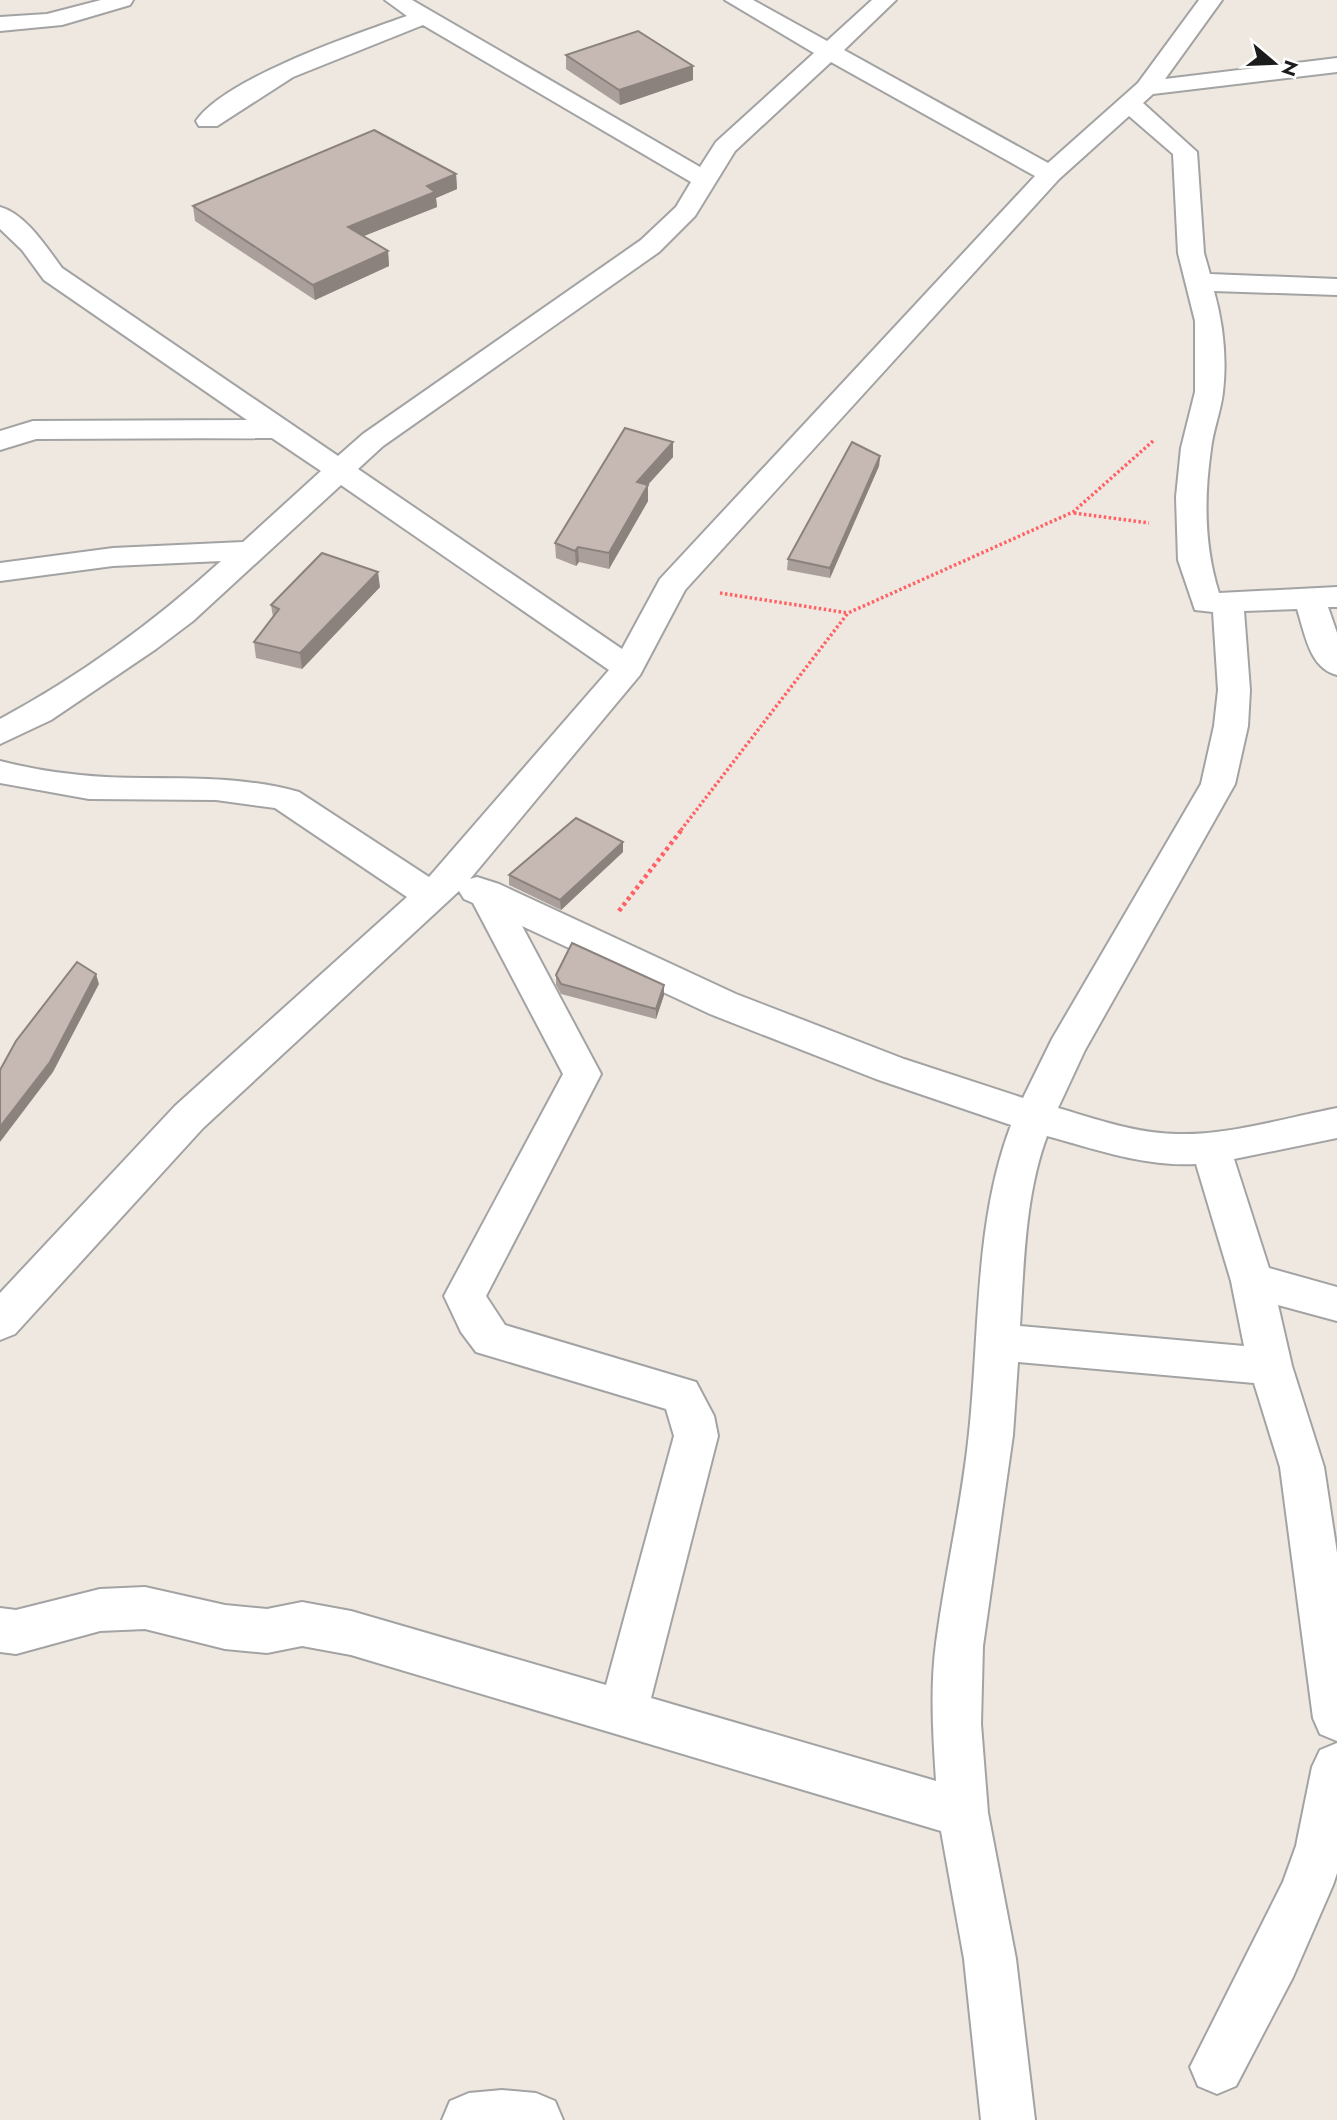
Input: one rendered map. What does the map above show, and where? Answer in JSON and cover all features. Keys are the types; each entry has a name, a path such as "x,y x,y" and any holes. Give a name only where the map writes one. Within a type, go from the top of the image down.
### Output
{"street":[{"path":"0,23 28,24 66,19 122,0"},
{"path":"396,0 703,179"},
{"path":"736,0 1050,174"},
{"path":"0,733 39,712 145,642 182,614 247,551 343,470 373,440 650,246 686,211 703,179 725,148 885,0"},
{"path":"0,1322 189,1117 456,889 628,667 671,586 1050,174 1138,96 1210,0"},
{"path":"208,121 246,91 273,76 424,16"},
{"path":"1138,96 1337,65"},
{"path":"1138,96 1185,152 1191,253 1209,321 1209,392 1196,448 1191,529 1194,560 1206,603 1324,598 1329,657 1337,665"},
{"path":"0,215 31,244 53,274 628,667"},
{"path":"1198,282 1337,287"},
{"path":"0,441 33,430 281,429"},
{"path":"0,572 114,557 247,551"},
{"path":"1007,2120 990,1959 963,1813 957,1724 959,1646 991,1435 1006,1236 1017,1162 1034,1117 1066,1049 1218,784 1231,726 1234,690 1228,603"},
{"path":"0,772 79,785 140,789 198,788 271,795 287,800 456,889 595,943 723,1004 890,1069 1034,1117 1145,1146 1176,1150 1211,1148 1337,1123"},
{"path":"456,889 582,1074 465,1296 476,1320 491,1339 681,1395 692,1416 696,1436 623,1713"},
{"path":"1211,1148 1252,1281 1270,1366 1302,1467 1337,1718"},
{"path":"1252,1281 1337,1304"},
{"path":"999,1342 1130,1356 1270,1366"},
{"path":"0,1630 16,1632 100,1610 145,1608 225,1627 267,1631 302,1624 351,1633 963,1813"},
{"path":"1217,2067 1288,1933 1318,1857 1335,1791 1337,1767"},
{"path":"469,2120 502,2117 536,2120"}],"path":[{"path":"595,943 848,612 1073,512 1209,392"},
{"path":"1073,512 1191,529"},
{"path":"671,586 848,612"}],"building":[{"path":"638,31 693,66 619,90 566,55"},
{"path":"374,130 456,174 427,186 435,192 348,227 388,251 313,285 193,206"},
{"path":"625,428 673,442 637,482 648,485 609,553 578,547 575,551 555,543"},
{"path":"852,442 880,456 830,568 788,559"},
{"path":"322,553 378,572 300,653 254,642 279,609 271,605"},
{"path":"576,818 623,842 560,900 509,875"},
{"path":"572,943 664,985 656,1009 561,984 556,975"},
{"path":"77,962 96,974 50,1062 0,1127 0,1070 16,1041"}]}
